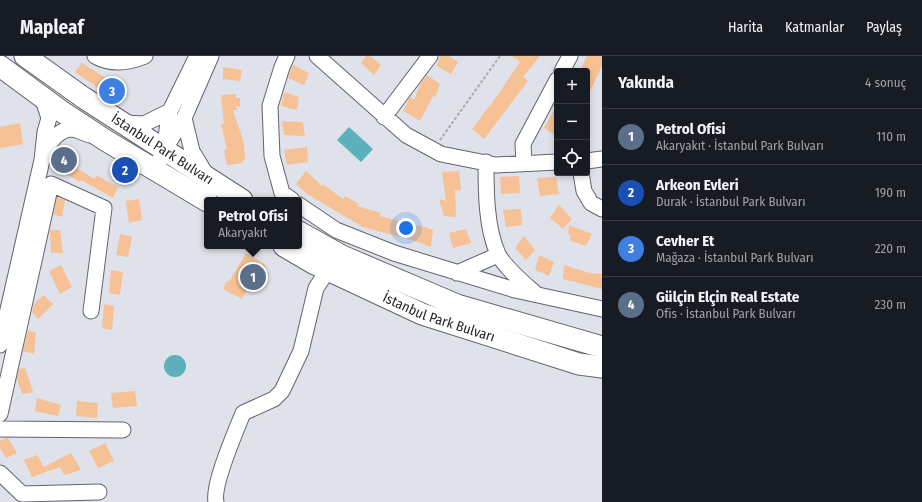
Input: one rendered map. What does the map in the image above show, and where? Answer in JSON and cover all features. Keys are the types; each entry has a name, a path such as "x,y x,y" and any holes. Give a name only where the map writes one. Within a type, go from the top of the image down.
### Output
{"highway":[{"name":"İstanbul Park Bulvarı","path":"25,56 84,98 237,197"},
{"name":"İstanbul Park Bulvarı","path":"0,66 42,97 57,112 204,199"},
{"name":"İstanbul Park Bulvarı","path":"302,234 342,256 457,306 602,347"},
{"name":"İstanbul Park Bulvarı","path":"290,249 328,270 422,314 579,364 602,367"}],"street":[{"path":"95,56 114,63 134,61 145,56"},
{"path":"164,150 170,111 198,56"},
{"path":"156,171 164,150 184,118 211,56"},
{"path":"287,56 270,106 272,156 282,193 288,197"},
{"path":"317,56 406,135 441,154 496,165 554,162"},
{"path":"384,117 430,56"},
{"path":"564,68 570,56"},
{"path":"57,79 62,95 57,112 57,134"},
{"path":"524,163 523,144 554,86"},
{"path":"0,414 42,160 45,132 57,112 65,103 84,98"},
{"path":"124,123 144,124 170,111"},
{"path":"184,118 192,151 208,178"},
{"path":"42,160 48,145 57,134 72,129 105,140"},
{"path":"590,161 602,160"},
{"path":"486,162 486,193 491,232 498,255 513,273 537,295"},
{"path":"582,176 584,191 591,203 602,209"},
{"path":"0,345 51,184 104,208 91,311"},
{"path":"302,207 336,230 394,253 515,290 602,309"},
{"path":"457,273 498,255"},
{"path":"216,502 216,487 243,413 274,399 282,391 301,351 316,288 328,270"},
{"path":"0,429 124,430"},
{"path":"0,473 22,494 99,492"}],"path":[{"path":"433,149 500,56"}],"water":[{"path":"349,127 373,149 361,162 337,140"},
{"path":"175,355 183,358 186,366 183,374 175,377 167,374 164,366 167,358"}],"building":[{"path":"366,56 370,56 381,65 374,75 361,63"},
{"path":"440,56 449,56 458,62 451,74 437,66"},
{"path":"512,56 540,56 523,77 528,81 484,139 472,129 520,62"},
{"path":"587,56 602,56 602,66 590,92 590,68 581,68"},
{"path":"82,63 120,87 113,98 75,72"},
{"path":"293,65 309,73 304,85 288,78"},
{"path":"223,67 242,70 240,81 223,79"},
{"path":"427,75 440,84 435,97 433,96 420,121 403,111 410,97 414,100 421,83"},
{"path":"284,92 299,97 297,110 281,106"},
{"path":"236,94 236,98 240,98 240,107 236,106 237,110 233,110 244,143 245,160 242,161 243,163 227,165 224,150 227,149 221,124 224,124 221,95"},
{"path":"554,110 554,134 544,128"},
{"path":"282,121 303,122 305,136 284,135"},
{"path":"20,123 23,144 0,148 0,127"},
{"path":"307,147 308,162 287,165 284,150"},
{"path":"64,161 95,179 96,175 118,187 113,198 81,180 80,182 61,171"},
{"path":"306,171 322,186 323,184 343,199 345,196 359,204 357,206 381,213 380,216 433,230 431,247 415,241 363,227 307,194 296,184"},
{"path":"459,171 461,190 455,190 456,217 444,216 439,199 446,201 442,172"},
{"path":"519,176 520,193 501,194 500,177"},
{"path":"556,177 559,194 540,196 537,178"},
{"path":"57,197 65,200 62,217 53,214"},
{"path":"139,199 142,220 129,223 126,201"},
{"path":"559,205 572,219 563,229 550,218"},
{"path":"521,209 522,225 506,227 503,210"},
{"path":"569,225 592,234 586,246 569,240 571,236 568,234"},
{"path":"466,229 471,243 453,248 449,233"},
{"path":"50,230 60,230 63,253 51,253"},
{"path":"120,234 132,237 128,257 116,255"},
{"path":"524,236 535,250 526,260 515,248"},
{"path":"246,253 266,265 255,285 251,283 242,299 223,289 227,281 229,282"},
{"path":"539,255 554,262 549,276 535,270"},
{"path":"61,265 72,287 60,294 49,271"},
{"path":"564,265 593,274 602,274 602,289 563,279"},
{"path":"111,270 123,272 120,295 109,293"},
{"path":"43,295 53,304 38,319 32,312 34,304"},
{"path":"104,304 114,306 112,330 102,328"},
{"path":"28,330 36,333 34,354 23,351"},
{"path":"25,368 33,392 22,394 17,379 19,369"},
{"path":"135,391 137,406 113,408 111,393"},
{"path":"37,398 61,405 58,416 35,411"},
{"path":"77,401 98,403 97,418 76,416"},
{"path":"8,438 17,453 6,458 0,448 0,441"},
{"path":"105,443 114,461 98,468 89,451"},
{"path":"71,453 81,470 64,475 60,467 32,477 24,460 37,455 44,467"}],"place":[{"name":"Cevher Et","path":"112,91"},
{"name":"Gülçin Elçin Real Estate","path":"64,160"},
{"name":"Arkeon Evleri","path":"125,170"},
{"name":"Petrol Ofisi","path":"253,277"}]}
